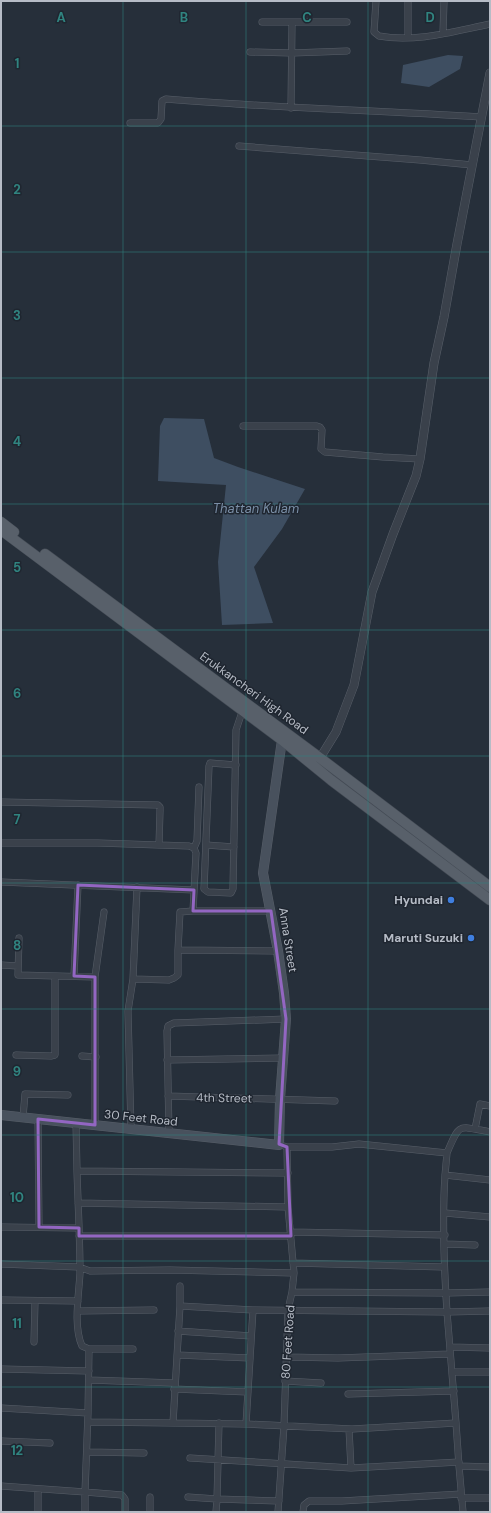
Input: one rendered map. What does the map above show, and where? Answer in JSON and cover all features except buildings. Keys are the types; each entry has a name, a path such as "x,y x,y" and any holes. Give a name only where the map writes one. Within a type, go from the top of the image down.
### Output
{"main road":[{"name":"Erukkancheri High Road","path":"1,522 320,758 490,887"},
{"path":"1,530 242,712 282,740 331,780 490,900"},
{"name":"Anna Street","path":"282,740 263,873 278,951 286,1019 280,1099 283,1146"},
{"name":"30 Feet Road","path":"1,1115 283,1146"}],"street":[{"path":"376,1 375,33 383,37 408,38 490,24"},
{"path":"408,1 408,38"},
{"path":"443,33 444,1"},
{"path":"262,22 347,22"},
{"path":"291,108 292,23"},
{"path":"250,52 292,53 347,51"},
{"path":"320,758 336,732 354,685 372,592 416,476 420,459 434,363 444,318 490,73"},
{"path":"130,123 158,123 161,119 162,101 166,99 291,108 386,111 481,117"},
{"path":"239,146 472,165"},
{"path":"243,426 317,426 322,430 321,449 325,452 420,459"},
{"path":"236,765 210,763 204,889 208,892 231,893 233,889 236,765 236,730 242,712"},
{"path":"193,911 196,853 194,848 197,841 199,787"},
{"path":"1,802 158,805 160,807 159,845"},
{"path":"1,843 98,843 194,848"},
{"path":"206,845 234,847"},
{"path":"1,882 194,890"},
{"path":"74,976 78,885"},
{"path":"131,1129 128,1011 133,979 137,887"},
{"path":"133,979 169,980 178,975 180,912 271,911"},
{"path":"95,1125 95,977 104,912"},
{"path":"19,938 18,974 95,977"},
{"path":"178,950 278,951"},
{"path":"1,965 18,966"},
{"path":"16,1055 55,1055 56,976"},
{"path":"169,1133 167,1060 168,1026 174,1023 286,1019"},
{"path":"82,1056 96,1057"},
{"path":"167,1060 284,1058"},
{"path":"23,1117 25,1094 24,1087"},
{"path":"25,1094 68,1095"},
{"name":"4th Street","path":"168,1096 335,1101"},
{"path":"475,1130 480,1104 490,1106"},
{"path":"38,1119 38,1228"},
{"path":"76,1123 79,1236 78,1311 80,1342 82,1346 89,1349 133,1349"},
{"path":"463,1512 454,1391 446,1312 444,1267 445,1175 447,1153 457,1130 465,1128 490,1132"},
{"path":"283,1146 332,1147 359,1144 447,1153"},
{"name":"80 Feet Road","path":"278,1512 284,1426 288,1310 294,1273 288,1207 288,1173 283,1146"},
{"path":"77,1171 288,1173"},
{"path":"445,1175 490,1180"},
{"path":"78,1203 288,1207"},
{"path":"445,1214 490,1217"},
{"path":"1,1227 78,1228"},
{"path":"79,1236 445,1234"},
{"path":"445,1244 475,1245"},
{"path":"293,1262 444,1267"},
{"path":"1,1264 79,1267 90,1271 170,1270 294,1273"},
{"path":"173,1423 180,1286"},
{"path":"292,1292 446,1294 490,1292"},
{"path":"1,1300 78,1301"},
{"path":"34,1342 35,1301"},
{"path":"180,1306 253,1310 490,1311"},
{"path":"78,1311 154,1310"},
{"path":"246,1424 253,1310"},
{"path":"178,1331 251,1336"},
{"path":"286,1357 338,1358 490,1348"},
{"path":"85,1512 89,1349"},
{"path":"177,1355 250,1358"},
{"path":"1,1369 89,1371"},
{"path":"452,1372 490,1372"},
{"path":"89,1380 248,1392"},
{"path":"285,1381 321,1383"},
{"path":"348,1394 454,1391"},
{"path":"1,1408 88,1413"},
{"path":"88,1422 219,1423 350,1429 456,1423"},
{"path":"216,1512 219,1423"},
{"path":"350,1429 352,1468"},
{"path":"1,1441 50,1443"},
{"path":"87,1452 144,1453"},
{"path":"190,1458 218,1458 281,1464 352,1468 459,1464 490,1467"},
{"path":"1,1486 122,1495 125,1499 125,1512"},
{"path":"38,1488 38,1512"},
{"path":"303,1512 304,1505 309,1501 461,1496 490,1498"},
{"path":"188,1497 279,1501"},
{"path":"150,1498 150,1512"}],"highlighted area":[{"path":"78,885 194,890 193,911 271,911 286,1019 279,1144 287,1147 291,1236 79,1236 79,1228 39,1227 38,1119 95,1125 95,977 74,976"}],"water":[{"path":"448,55 463,56 460,69 429,87 401,83 403,65"},
{"name":"Thattan Kulam","path":"164,418 204,419 214,458 305,489 282,529 254,567 273,623 222,625 218,562 226,485 158,481 160,426"}],"place":[{"name":"Hyundai","path":"451,900"},
{"name":"Maruti Suzuki","path":"471,938"}]}
